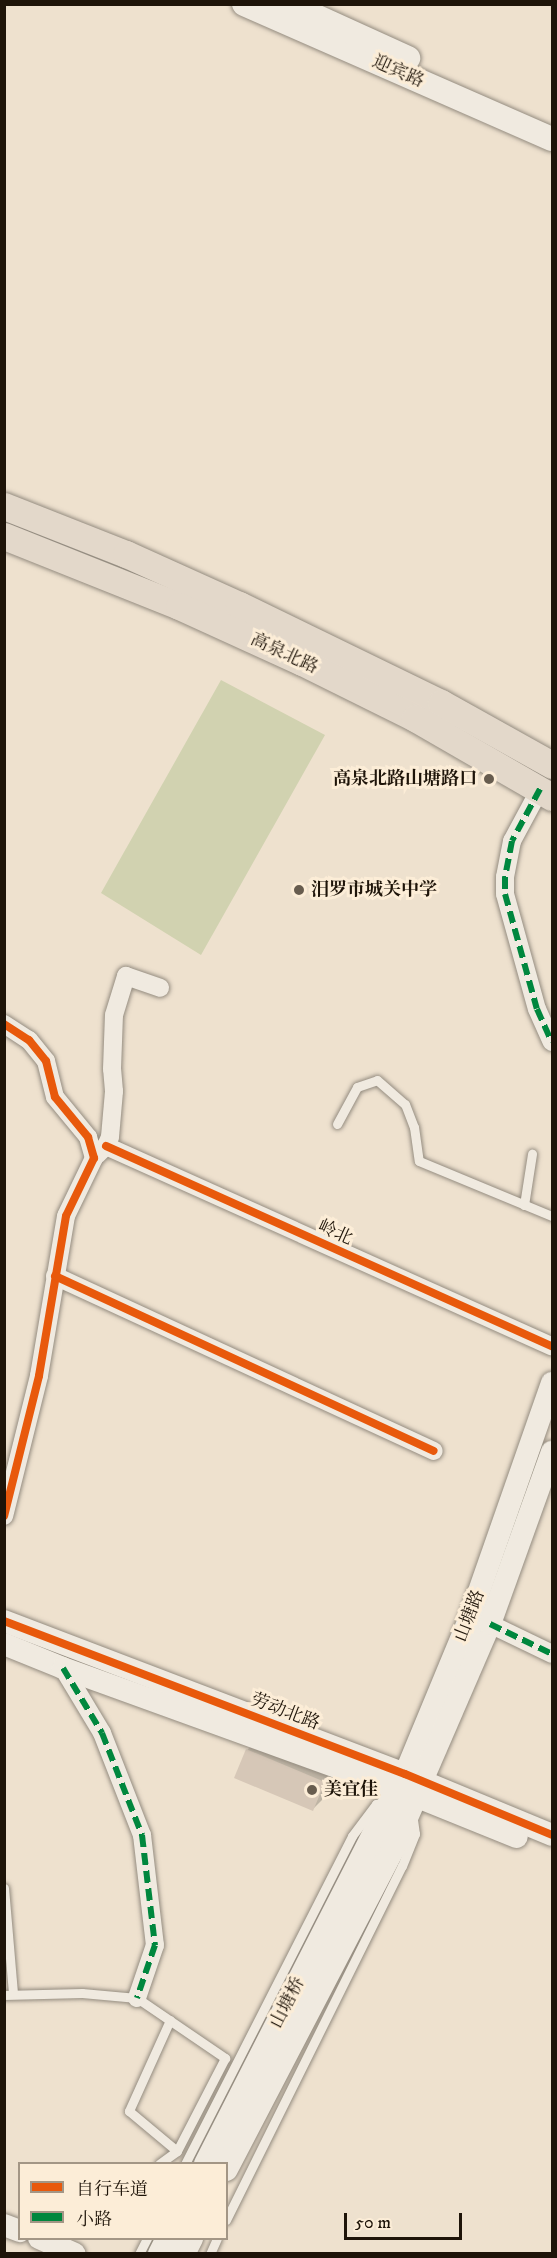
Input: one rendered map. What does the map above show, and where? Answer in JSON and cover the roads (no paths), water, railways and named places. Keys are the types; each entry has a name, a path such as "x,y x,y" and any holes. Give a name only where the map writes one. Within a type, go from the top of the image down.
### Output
{"main road":[{"name":"迎宾路","path":"244,4 552,139"},
{"name":"迎宾路","path":"289,4 552,122"},
{"name":"高泉北路","path":"4,506 126,554 239,605 441,703 552,765"},
{"name":"高泉北路","path":"4,536 179,606 302,662 415,718 546,793"},
{"name":"山塘路","path":"381,1846 407,1791"},
{"name":"山塘桥","path":"207,2162 381,1846"},
{"name":"山塘桥","path":"228,2165 381,1846"}],"street":[{"path":"546,793 512,842 505,877 505,894 537,1009 552,1042"},
{"path":"4,1516 39,1376 66,1216 100,1152 113,1120 114,1015 126,976 160,988"},
{"path":"4,1023 29,1040 46,1061 55,1096 100,1152"},
{"name":"岭北","path":"100,1152 552,1346"},
{"path":"55,1276 433,1450"},
{"name":"山塘路","path":"407,1791 552,1383"},
{"name":"山塘路","path":"407,1791 490,1624 552,1452"},
{"name":"劳动北路","path":"4,1621 552,1851"},
{"path":"490,1624 552,1654"},
{"name":"劳动北路","path":"4,1644 63,1668 407,1791 552,1835"},
{"path":"63,1668 102,1733 142,1835 155,1946 137,1998"},
{"path":"49,2240 75,2253"}],"lane":[{"path":"337,1124 357,1087 377,1080 405,1104 414,1127 419,1161 552,1216"},
{"path":"524,1205 532,1154"},
{"path":"186,2162 352,1836 376,1804 407,1791 415,1834 402,1866 228,2216"},
{"path":"4,1888 9,1994 82,1993 137,1998 225,2058 177,2151 160,2162"},
{"path":"170,2020 129,2111 177,2151"}],"place":[{"name":"高泉北路山塘路口","path":"489,779"},
{"name":"汨罗市城关中学","path":"299,890"},
{"name":"美宜佳","path":"312,1790"}]}
